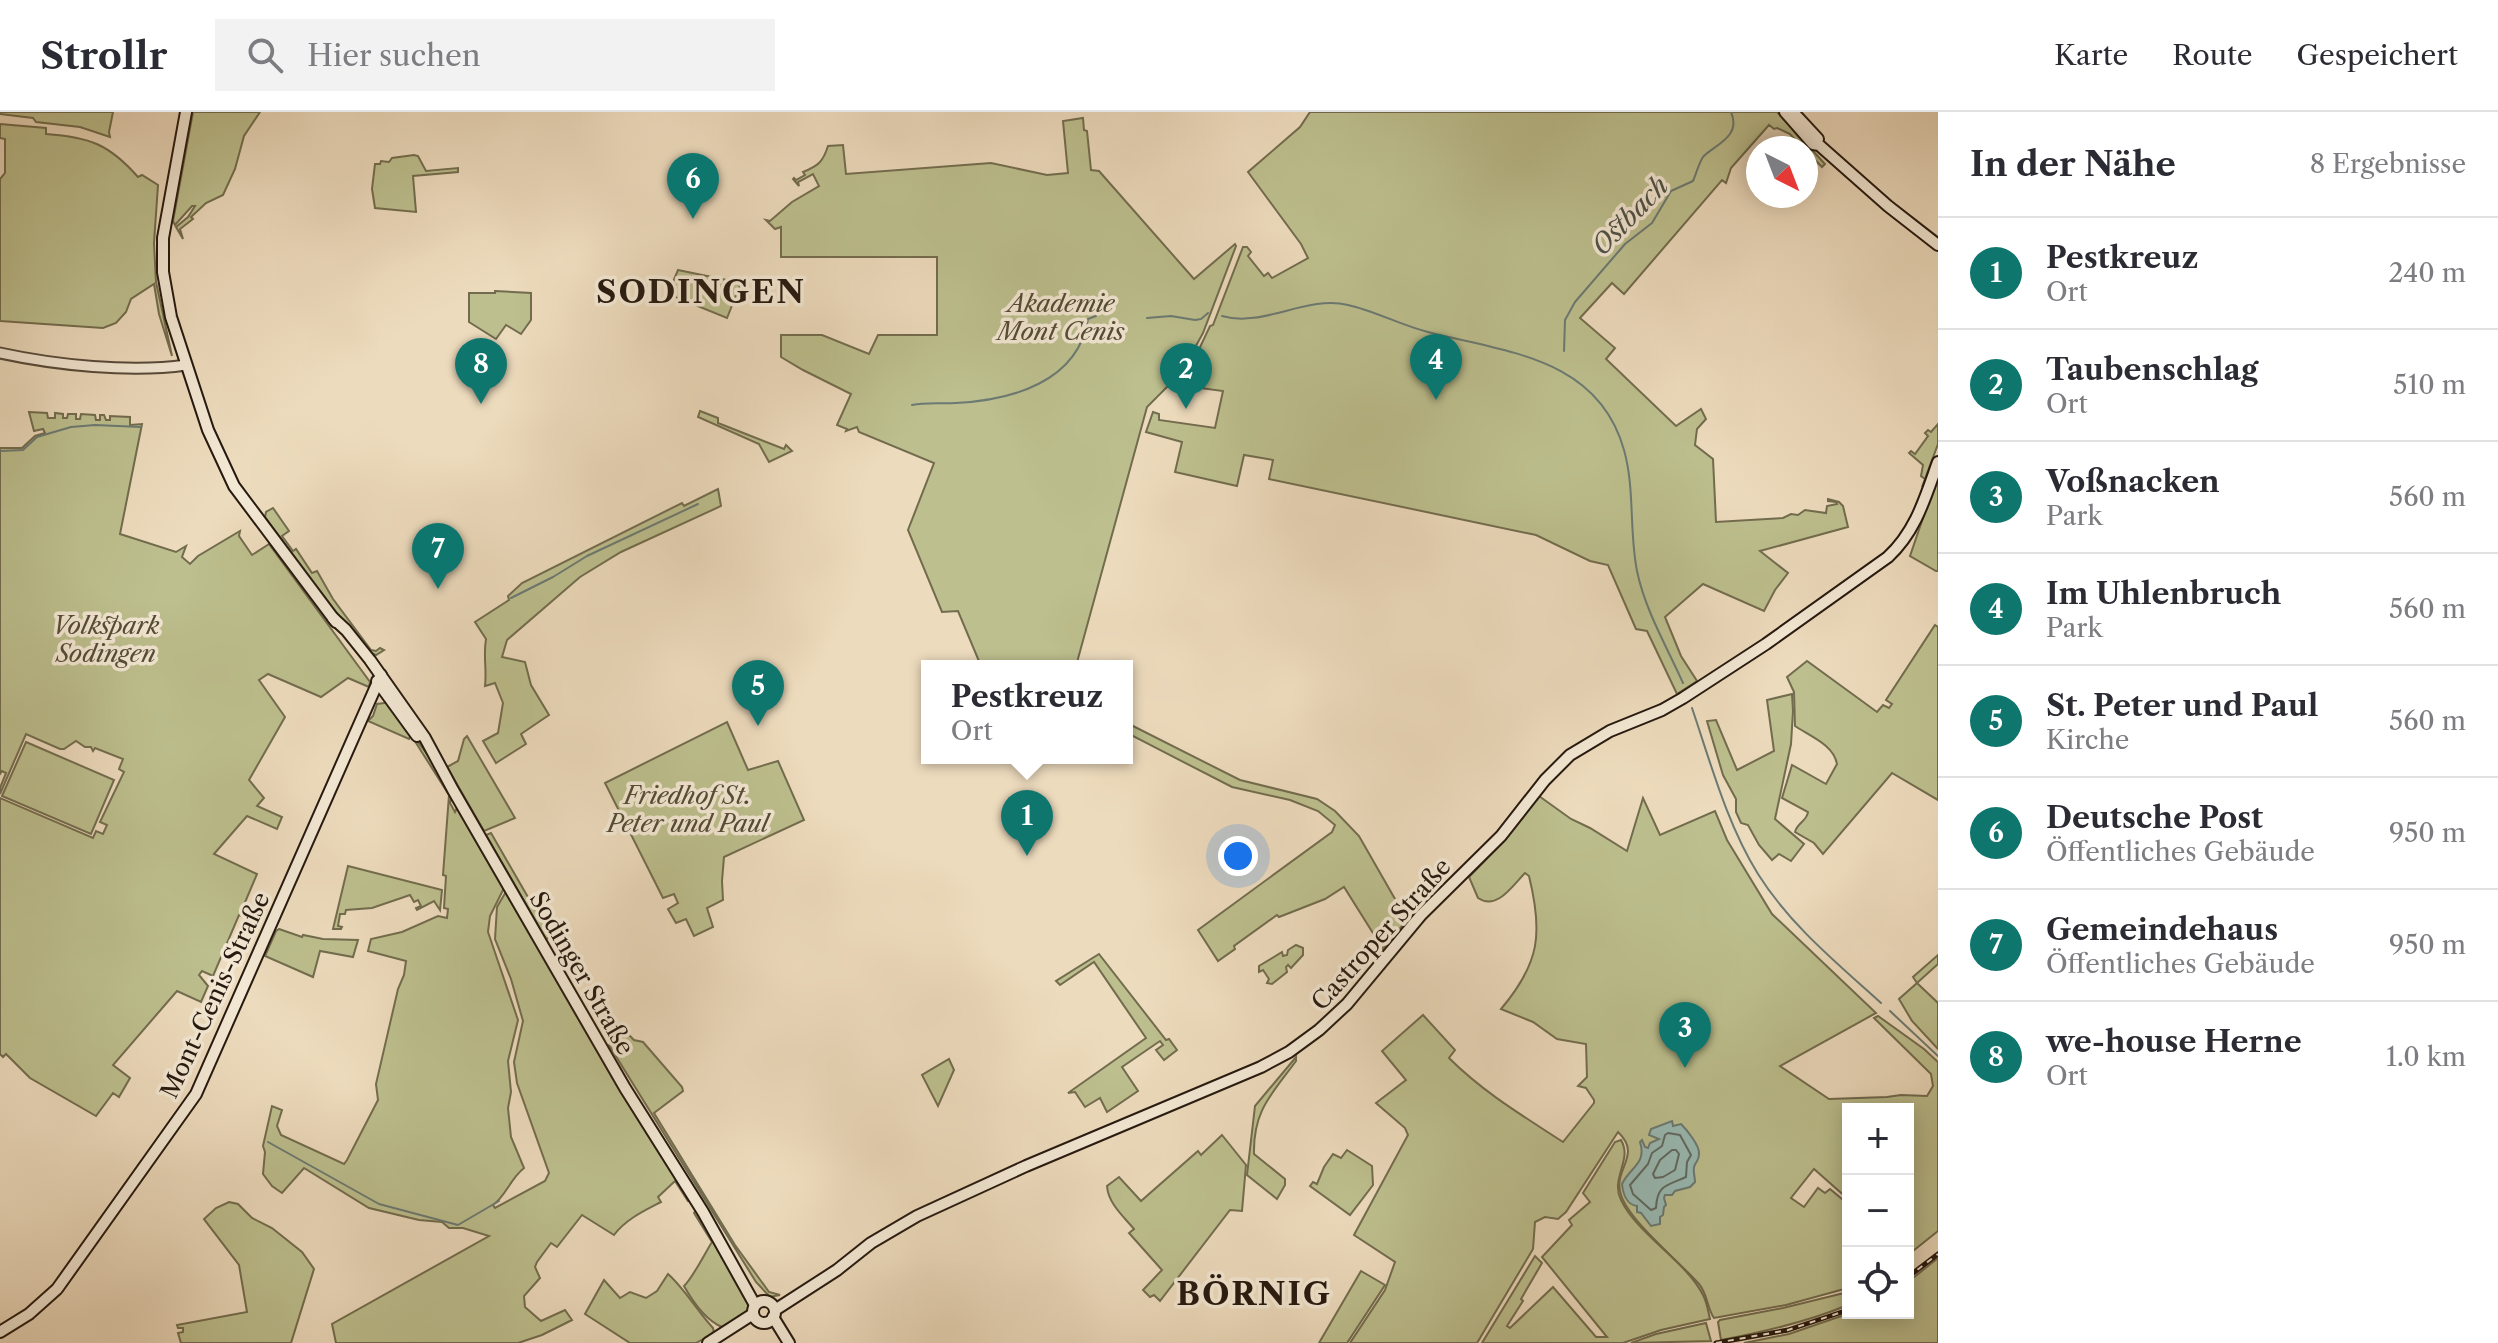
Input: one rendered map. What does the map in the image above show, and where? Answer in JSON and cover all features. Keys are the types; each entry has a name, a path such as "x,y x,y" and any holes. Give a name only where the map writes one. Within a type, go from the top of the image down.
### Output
{"main road":[{"name":"Sodinger Straße","path":"186,112 165,224 163,256 171,317 208,430 234,486 416,723 628,1093 703,1212 710,1218 782,1343"},
{"path":"1785,112 1813,144 1819,145 1938,245"},
{"path":"1793,112 1818,139 1819,145"},
{"name":"Castroper Straße","path":"708,1343 837,1270 871,1243 909,1220 1026,1166 1261,1067 1310,1038 1347,1004 1421,915 1501,836 1545,780 1570,755 1610,731 1675,703 1766,644 1888,557 1915,524 1938,462"},
{"name":"Mont-Cenis-Straße","path":"0,1332 29,1314 57,1289 196,1094 380,679"},
{"name":"Sodinger Straße","path":"764,1311 789,1343"}],"street":[{"path":"0,353 25,359 141,370 186,365"}],"green space":[{"path":"0,112 113,112 110,137 80,127 36,122 33,118"},
{"path":"193,112 260,112 244,136 235,169 223,195 206,203 180,229 183,239 176,227 195,206 175,225 173,221"},
{"path":"1310,112 1777,112 1799,136 1792,136 1769,125 1759,136 1746,136 1746,151 1731,168 1726,183 1722,180 1624,294 1612,283 1580,318 1615,348 1606,359 1676,426 1701,409 1706,419 1697,429 1695,445 1713,459 1716,522 1783,518 1805,510 1826,513 1827,506 1837,504 1828,499 1839,502 1843,506 1848,527 1760,551 1788,573 1764,611 1703,584 1665,617 1681,656 1697,681 1677,694 1647,631 1636,629 1608,565 1590,561 1536,535 1269,479 1273,460 1244,455 1237,486 1175,472 1182,442 1146,432 1153,412 1159,414 1159,420 1215,428 1223,391 1186,386 1179,381 1213,325 1243,247 1251,252 1248,256 1264,276 1268,273 1272,278 1308,258 1248,172 1300,127"},
{"name":"Akademie Mont Cenis","path":"1083,118 1091,170 1099,171 1194,279 1236,246 1203,333 1181,373 1147,407 1078,660 978,660 958,611 942,612 908,530 934,463 859,432 857,427 846,431 837,425 851,394 781,357 781,335 822,335 869,354 878,335 937,335 937,257 781,257 781,227 775,229 766,220 770,221 792,202 819,186 813,174 798,182 799,186 793,179 805,175 803,172 819,163 828,146 843,145 846,174 991,163 1047,175 1068,173 1063,121"},
{"path":"0,124 46,128 46,134 74,137 97,144 117,157 138,177 142,175 158,185 154,243 156,282 172,356 159,314 154,284 131,299 126,312 116,323 103,328 0,321 0,179 5,173 5,139 0,138"},
{"path":"418,156 426,171 458,168 458,172 413,176 416,212 375,208 372,189 375,164"},
{"path":"678,270 741,283 727,318 668,294"},
{"path":"469,293 531,293 531,320 521,334 506,325 496,339 469,322"},
{"path":"700,411 718,418 718,423 784,449 786,445 792,451 769,462 759,444 698,417"},
{"name":"Volkspark Sodingen","path":"29,412 47,413 48,418 55,418 55,413 63,414 63,418 76,414 76,419 80,419 81,414 95,415 96,420 100,420 100,415 104,415 106,420 110,420 110,416 130,417 130,425 142,424 120,534 176,552 186,546 182,557 190,564 240,531 239,536 252,555 269,544 370,682 369,687 348,678 321,697 268,674 259,680 285,717 249,780 264,798 257,806 282,817 277,829 247,816 214,854 257,874 243,907 261,916 257,922 239,915 213,976 202,971 199,975 208,986 201,1002 177,991 113,1065 130,1078 119,1097 113,1093 96,1116 30,1078 6,1054 3,1057 0,1054 0,798 93,838 96,831 103,834 107,825 100,822 124,772 119,769 123,759 95,748 93,751 91,747 76,741 60,749 26,734 0,794 6,773 2,771 0,774 0,448 22,448 35,436 45,433 43,429 34,431"},
{"path":"1938,424 1938,444 1925,479 1921,476 1923,465 1909,453 1915,454 1928,436 1925,433 1928,430 1931,432"},
{"path":"1938,474 1938,571 1936,571 1910,556"},
{"path":"718,489 721,506 621,552 580,577 507,640 502,657 525,662 531,685 549,715 521,734 526,744 496,763 483,741 498,733 503,703 495,683 485,686 486,639 475,622 509,600 508,596 522,583 682,503 684,506"},
{"path":"273,508 289,531 282,536 293,551 296,549 312,573 317,571 333,599 371,650 384,650 376,655 369,652 328,604 265,517 266,512"},
{"path":"1935,625 1938,627 1938,800 1892,773 1823,854 1814,843 1795,832 1808,812 1782,798 1792,765 1826,784 1837,764 1826,746 1795,726 1794,692 1787,677 1807,661 1877,712 1883,705 1889,708 1892,704 1886,700"},
{"path":"1792,694 1791,744 1775,819 1804,844 1791,861 1779,854 1772,860 1748,825 1741,823 1736,812 1736,799 1723,775 1707,721 1716,720 1737,770 1774,751 1767,700"},
{"path":"386,700 430,758 452,796 450,803 455,812 458,806 505,886 490,916 488,932 518,1020 508,1061 511,1092 508,1108 511,1137 524,1168 493,1205 495,1208 545,1181 549,1173 517,1083 514,1062 523,1021 495,939 497,907 507,890 692,1200 688,1201 675,1181 658,1197 661,1202 630,1220 614,1235 582,1215 557,1247 551,1243 537,1262 535,1267 540,1278 524,1296 525,1307 541,1321 565,1310 572,1320 518,1343 336,1343 332,1324 489,1236 463,1228 449,1228 442,1222 369,1208 304,1168 282,1193 263,1174 263,1146 272,1106 282,1110 277,1126 281,1135 344,1164 347,1160 378,1100 376,1084 406,961 368,951 371,939 402,932 438,916 447,918 448,909 444,908 446,876 443,875 449,795 411,735 409,739 368,721 377,704"},
{"name":"Friedhof St. Peter und Paul","path":"727,722 748,770 778,761 804,820 724,857 723,900 707,908 713,927 694,936 686,919 676,923 668,909 678,903 674,894 663,898 605,783"},
{"path":"1133,726 1240,780 1317,799 1335,811 1359,836 1407,920 1383,949 1344,887 1325,899 1279,917 1277,915 1218,961 1198,930 1332,832 1335,825 1318,811 1290,800 1232,787 1133,736"},
{"path":"467,736 515,818 484,831 447,767 458,761"},
{"path":"26,742 114,780 91,834 2,796"},
{"path":"1539,796 1571,819 1627,851 1643,798 1660,835 1715,811 1727,840 1772,914 1876,1013 1780,1066 1829,1099 1927,1096 1933,1086 1931,1074 1874,1018 1878,1016 1938,1062 1938,1231 1914,1250 1914,1103 1842,1103 1842,1194 1814,1169 1791,1198 1804,1207 1818,1188 1825,1193 1830,1189 1842,1199 1842,1290 1786,1305 1714,1318 1699,1284 1644,1229 1626,1205 1619,1186 1628,1148 1618,1132 1566,1212 1558,1219 1545,1217 1535,1222 1533,1249 1477,1343 1350,1343 1385,1290 1395,1262 1354,1235 1408,1135 1405,1128 1376,1103 1406,1080 1382,1051 1423,1015 1455,1050 1449,1058 1462,1070 1504,1103 1563,1142 1594,1103 1586,1088 1578,1086 1587,1077 1586,1044 1557,1039 1533,1022 1501,1009 1531,962 1537,931 1529,876 1525,873 1504,895 1492,901 1478,898 1469,877 1502,843"},
{"path":"491,833 551,937 546,939 486,835"},
{"path":"348,866 442,890 440,910 434,901 417,910 421,906 410,895 372,908 346,910 345,914 340,914 338,926 341,929 333,929"},
{"path":"279,929 302,937 358,940 353,957 320,951 313,977 265,956"},
{"path":"1296,945 1303,948 1303,955 1291,968 1288,965 1287,972 1272,984 1267,983 1269,979 1263,970 1259,972 1259,966 1282,952 1283,956 1287,955 1288,950"},
{"path":"1099,954 1177,1050 1164,1060 1156,1050 1163,1045 1160,1041 1122,1067 1138,1091 1107,1112 1100,1098 1085,1107 1075,1092 1068,1093 1146,1038 1094,962 1060,985 1056,981"},
{"path":"1938,955 1938,964 1917,983 1913,977"},
{"path":"1917,983 1938,1003 1938,1049 1912,1021 1899,999"},
{"path":"628,1034 634,1040 643,1042 682,1087 683,1091 654,1113 735,1245 769,1292 780,1295 770,1297 756,1282 609,1045"},
{"path":"1296,1057 1266,1103 1255,1139 1254,1154 1285,1179 1277,1199 1247,1175 1255,1106"},
{"path":"949,1059 954,1070 938,1106 922,1075"},
{"path":"1222,1135 1246,1165 1242,1211 1230,1210 1160,1301 1154,1295 1150,1297 1143,1290 1162,1270 1129,1233 1134,1229 1113,1204 1107,1186 1119,1177 1141,1201 1198,1151 1201,1155"},
{"path":"1621,1140 1625,1155 1618,1184 1621,1200 1639,1225 1695,1283 1704,1298 1710,1319 1661,1330 1623,1343 1482,1343 1535,1256 1542,1263 1507,1326 1510,1328 1553,1287 1596,1337 1607,1337 1542,1257 1572,1225 1569,1220 1590,1202 1583,1193 1615,1142"},
{"path":"1347,1150 1372,1166 1373,1185 1350,1215 1310,1186 1313,1182 1317,1184 1333,1154 1341,1158"},
{"path":"229,1202 238,1204 252,1218 272,1228 302,1252 314,1269 291,1343 181,1343 178,1333 183,1332 183,1328 177,1325 247,1312 239,1265 204,1219"},
{"path":"696,1210 749,1304 747,1313 722,1327 705,1315 684,1286 712,1242 694,1213"},
{"path":"1938,1258 1938,1343 1744,1343 1789,1334 1842,1316 1842,1319 1914,1319 1914,1277"},
{"path":"1361,1271 1385,1285 1347,1343 1319,1343"},
{"path":"668,1274 714,1333 696,1343 630,1343 585,1314 604,1280 620,1298 630,1292 646,1298 657,1291"},
{"path":"1842,1293 1842,1307 1833,1311 1785,1326 1721,1340 1720,1320"},
{"path":"1706,1323 1711,1341 1631,1343 1656,1334"}],"water":[{"path":"1672,1121 1673,1126 1681,1124 1690,1134 1699,1151 1694,1169 1695,1182 1672,1195 1665,1195 1666,1205 1660,1224 1651,1226 1637,1212 1637,1206 1626,1198 1622,1184 1639,1160 1640,1142 1642,1140 1648,1148 1650,1143 1659,1139 1649,1135 1651,1129"}],"waterway":[{"name":"Ostbach","path":"1564,351 1565,320 1575,302 1625,244 1652,223 1671,191 1693,181 1703,157 1730,134 1733,128 1731,112"},
{"path":"1222,316 1253,318 1316,304 1348,305 1418,329 1517,354 1571,377 1593,395 1611,419 1624,450 1630,480 1637,571 1651,614 1683,683"},
{"path":"1147,318 1171,316 1195,320 1208,313"},
{"path":"912,405 977,401 1020,392 1039,384 1071,358 1082,341 1088,319 1096,316"},
{"path":"0,451 23,450 37,437 71,427 141,427"},
{"path":"511,598 587,556 698,504"},
{"path":"1692,708 1729,814 1758,874 1799,927 1881,1003"},
{"path":"1890,1011 1938,1056"},
{"path":"268,1142 379,1204 458,1225 499,1201"}],"railway":[{"path":"1914,1272 1938,1254"},
{"path":"1716,1343 1788,1330 1842,1312"}],"place":[{"name":"Deutsche Post","path":"693,219"},
{"name":"Im Uhlenbruch","path":"1436,400"},
{"name":"we-house Herne","path":"481,404"},
{"name":"Taubenschlag","path":"1186,409"},
{"name":"Gemeindehaus","path":"438,589"},
{"name":"St. Peter und Paul","path":"758,726"},
{"name":"Pestkreuz","path":"1027,856"},
{"name":"Voßnacken","path":"1685,1068"}],"district":[{"name":"SODINGEN","path":"701,291"},
{"name":"BÖRNIG","path":"1254,1293"}]}
